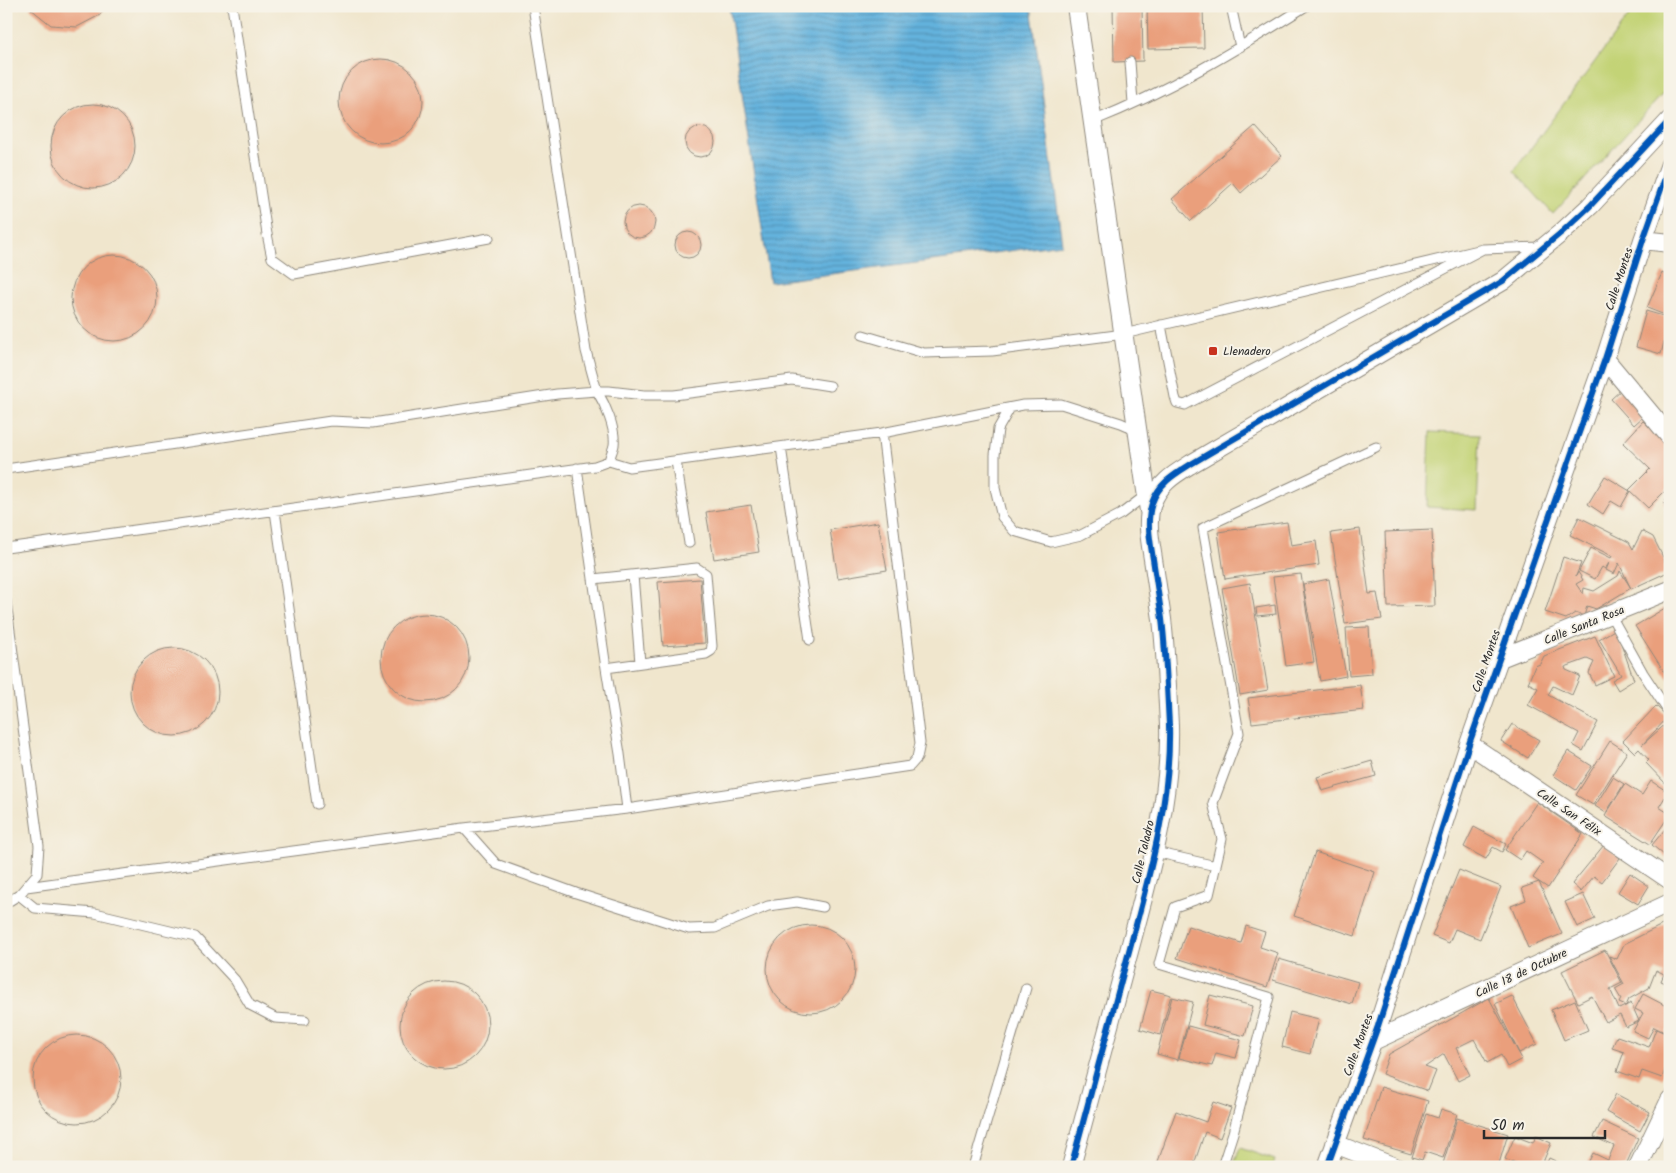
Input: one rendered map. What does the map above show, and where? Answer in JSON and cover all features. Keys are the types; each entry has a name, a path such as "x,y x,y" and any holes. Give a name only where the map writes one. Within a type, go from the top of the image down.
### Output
{"street":[{"path":"1076,6 1146,495"},
{"path":"1149,525 1152,503 1160,488 1172,476 1503,281 1590,206 1670,120"},
{"name":"Calle Montes","path":"1327,1167 1378,1026 1469,744 1605,359 1643,240 1670,164"},
{"path":"1643,240 1670,243"},
{"path":"1605,359 1670,437"},
{"name":"Calle Taladro","path":"1071,1167 1155,852 1166,792 1169,746 1167,672 1146,495"},
{"name":"Calle Santa Rosa","path":"1498,659 1670,590"},
{"name":"Calle San Félix","path":"1469,744 1670,880"},
{"name":"Calle 18 de Octubre","path":"1371,1042 1670,903"},
{"path":"1638,1167 1670,1100"},
{"path":"1334,1144 1395,1167"}],"lane":[{"path":"232,6 272,258 294,274 489,238"},
{"path":"533,6 586,352 596,391 607,410 612,426 614,444 609,461"},
{"path":"1231,6 1240,47"},
{"path":"1093,121 1209,66 1306,6"},
{"path":"1130,62 1133,103"},
{"path":"863,335 924,353 992,351 1124,334 1483,250 1544,247"},
{"path":"1161,325 1175,397 1178,403 1185,405 1483,250"},
{"path":"6,469 331,421 374,423 557,394 609,391 644,395 674,395 792,380 830,386"},
{"path":"6,548 595,466 609,461 629,468 882,433 1023,405 1061,404 1137,430"},
{"path":"1010,408 998,429 995,456 995,488 1002,516 1014,531 1052,542 1081,535 1121,514 1146,495"},
{"path":"26,887 464,828 627,809 910,766 917,758 920,743 882,433"},
{"path":"781,447 810,640"},
{"path":"1222,1167 1233,1133 1269,997 1159,964 1175,907 1208,895 1222,839 1212,803 1239,733 1203,528 1376,447"},
{"path":"676,461 689,543"},
{"path":"577,468 627,809"},
{"path":"274,511 317,804"},
{"path":"593,579 697,568 706,574 711,651 706,654 606,668"},
{"path":"632,575 640,663"},
{"path":"6,602 39,846 37,874 19,895 6,903"},
{"path":"1610,614 1643,673 1670,714"},
{"path":"464,828 496,864 576,893 689,929 715,928 768,906 797,902 823,907"},
{"path":"1155,852 1216,866"},
{"path":"19,895 34,908 95,913 195,938 235,980 250,1005 275,1018 305,1020"},
{"path":"973,1167 1026,988"}],"green space":[{"path":"1636,6 1670,6 1670,86 1553,214 1514,171"},
{"path":"1430,432 1480,434 1477,510 1427,507"},
{"path":"1240,1148 1275,1160 1272,1167 1233,1167"}],"water":[{"path":"729,6 1031,6 1062,244 770,282"}],"building":[{"path":"30,6 105,6 100,15 77,27 51,25 31,9"},
{"path":"1113,6 1142,6 1143,61 1114,62"},
{"path":"1147,6 1203,6 1204,48 1148,49"},
{"path":"381,59 397,62 411,71 420,85 423,101 420,117 411,131 397,140 381,143 365,140 351,131 342,117 339,101 342,85 351,71 365,62"},
{"path":"85,104 101,104 117,111 128,122 135,138 132,162 123,176 117,181 101,188 85,188 69,181 58,170 51,154 51,138 58,122 69,111"},
{"path":"1255,126 1282,156 1241,193 1233,183 1191,221 1172,199"},
{"path":"700,127 711,131 715,142 711,153 700,157 689,153 685,142 689,131"},
{"path":"639,206 645,207 650,211 654,216 654,228 650,233 645,237 639,238 633,237 628,233 624,228 623,222 624,216 628,211 633,207"},
{"path":"688,232 697,236 701,245 697,254 688,258 679,254 675,245 679,236"},
{"path":"114,255 130,258 138,262 150,274 154,282 157,298 154,314 150,322 138,334 130,338 114,341 98,338 90,334 78,322 74,314 71,298 74,282 78,274 90,262 98,258"},
{"path":"1662,273 1670,277 1670,317 1647,308"},
{"path":"1646,311 1670,318 1661,354 1636,347"},
{"path":"1622,389 1645,415 1634,425 1611,399"},
{"path":"1643,421 1670,446 1670,486 1648,508 1629,490 1650,469 1623,443"},
{"path":"1605,476 1630,491 1621,507 1611,501 1603,514 1588,504"},
{"path":"1670,496 1670,509 1663,503"},
{"path":"751,505 759,552 714,559 706,512"},
{"path":"1579,517 1629,542 1633,549 1642,531 1653,537 1670,571 1631,589 1619,563 1614,574 1606,570 1609,563 1605,569 1602,567 1595,579 1579,571 1591,548 1611,558 1612,556 1570,535"},
{"path":"878,522 887,570 838,578 830,530"},
{"path":"1287,522 1291,545 1316,541 1319,565 1225,579 1218,532"},
{"path":"1360,529 1369,594 1377,593 1382,619 1345,624 1331,533"},
{"path":"1432,530 1435,606 1388,607 1385,532"},
{"path":"1563,557 1581,563 1576,576 1578,572 1583,580 1576,584 1583,594 1584,588 1594,591 1618,576 1620,571 1631,588 1596,609 1587,606 1584,616 1575,613 1566,619 1545,612"},
{"path":"1301,574 1314,662 1286,666 1273,577"},
{"path":"700,579 705,643 663,646 658,582"},
{"path":"1329,579 1346,676 1320,681 1303,584"},
{"path":"1250,583 1268,690 1240,695 1222,588"},
{"path":"1275,605 1276,614 1257,616 1256,608"},
{"path":"1670,605 1670,681 1635,626"},
{"path":"425,614 442,618 456,627 465,641 469,658 465,675 456,689 442,698 425,702 408,698 394,689 385,675 381,658 385,641 394,627 408,618"},
{"path":"1369,627 1372,674 1349,676 1346,628"},
{"path":"1616,629 1634,680 1618,690 1612,680 1621,675 1599,639"},
{"path":"1595,636 1614,676 1595,685 1589,673 1594,662 1587,659 1565,667 1566,670 1580,676 1572,695 1553,686 1548,695 1598,722 1583,751 1573,745 1579,733 1528,705 1538,688 1528,683 1535,666 1540,664 1544,656"},
{"path":"174,648 191,652 205,661 214,675 218,692 214,709 205,723 191,732 174,736 157,732 143,723 134,709 130,692 134,675 143,661 157,652"},
{"path":"1360,685 1364,710 1252,723 1248,698"},
{"path":"1656,706 1668,717 1642,745 1670,722 1670,782 1667,785 1646,763 1649,760 1639,749 1635,753 1623,741"},
{"path":"1512,724 1539,740 1528,758 1501,741"},
{"path":"1610,741 1627,752 1593,805 1576,795"},
{"path":"1568,751 1592,766 1576,790 1553,775"},
{"path":"1372,761 1376,776 1322,791 1317,777"},
{"path":"1613,777 1624,784 1606,813 1595,806"},
{"path":"1651,781 1668,792 1659,807 1670,814 1650,844 1605,816 1625,784 1642,795"},
{"path":"1537,802 1583,834 1548,888 1533,878 1543,863 1526,851 1520,860 1505,850"},
{"path":"1670,823 1670,860 1652,845"},
{"path":"1474,827 1506,844 1502,852 1493,847 1486,859 1464,847"},
{"path":"1604,845 1620,858 1602,882 1594,876 1581,892 1572,884"},
{"path":"1315,852 1375,872 1355,936 1294,916"},
{"path":"1459,870 1501,887 1480,939 1455,929 1449,943 1432,936"},
{"path":"1630,873 1649,886 1638,904 1618,892"},
{"path":"1539,882 1562,934 1528,948 1511,906 1526,900 1522,888"},
{"path":"1583,894 1595,919 1577,927 1565,902"},
{"path":"1670,921 1670,985 1661,981 1664,974 1656,970 1649,988 1629,999 1626,1006 1619,1003 1621,999 1615,989 1624,984 1609,956 1617,959 1624,944"},
{"path":"811,925 828,929 842,938 851,952 855,969 851,986 842,1000 828,1009 811,1013 794,1009 780,1000 771,986 767,969 771,952 780,938 794,929"},
{"path":"1188,926 1241,943 1246,926 1265,932 1260,947 1278,953 1267,987 1177,958"},
{"path":"1605,950 1622,983 1610,989 1619,1009 1631,1003 1639,1021 1626,1027 1620,1015 1606,1022 1592,996 1578,1003 1562,971"},
{"path":"1279,959 1358,982 1352,1004 1273,980"},
{"path":"444,981 461,985 475,994 484,1008 488,1025 484,1042 475,1056 461,1065 444,1069 427,1065 413,1056 404,1042 400,1025 404,1008 413,994 427,985"},
{"path":"1151,990 1171,995 1160,1035 1140,1029"},
{"path":"1643,994 1670,1008 1670,1026 1666,1033 1654,1027 1648,1038 1633,1031 1643,1013 1635,1009"},
{"path":"1210,995 1253,1006 1245,1036 1203,1025"},
{"path":"1512,996 1537,1044 1519,1053 1495,1004"},
{"path":"1172,997 1193,1002 1178,1060 1157,1054"},
{"path":"1489,998 1522,1059 1507,1067 1501,1055 1487,1063 1474,1039 1456,1048 1470,1075 1458,1081 1444,1054 1425,1067 1436,1071 1428,1091 1382,1074 1389,1054"},
{"path":"1575,1000 1588,1030 1564,1040 1551,1010"},
{"path":"1290,1012 1319,1019 1310,1054 1282,1047"},
{"path":"1188,1026 1241,1040 1236,1058 1216,1053 1212,1066 1179,1058"},
{"path":"1656,1029 1670,1035 1670,1057 1662,1078 1642,1071 1639,1079 1617,1071 1624,1052 1612,1048 1617,1036 1649,1047"},
{"path":"77,1035 94,1039 108,1048 117,1062 121,1079 117,1096 108,1110 94,1119 77,1123 60,1119 46,1110 37,1096 33,1079 37,1062 46,1048 60,1039"},
{"path":"1381,1087 1428,1101 1411,1154 1364,1140"},
{"path":"1616,1094 1650,1112 1640,1131 1606,1112"},
{"path":"1213,1102 1231,1108 1220,1138 1205,1132 1193,1167 1156,1167 1176,1111 1206,1122"},
{"path":"1441,1109 1457,1114 1443,1158 1425,1152 1422,1160 1412,1157 1426,1114 1438,1118"},
{"path":"1457,1118 1508,1134 1498,1167 1442,1167"},
{"path":"1602,1121 1638,1138 1625,1167 1586,1167 1593,1153 1608,1160 1614,1146 1594,1137"},
{"path":"1515,1136 1533,1143 1536,1136 1551,1143 1541,1167 1522,1167 1505,1159"},
{"path":"1549,1158 1568,1167 1545,1167"}],"cycle path":[{"path":"1071,1167 1150,870 1157,841 1166,784 1169,725 1165,658 1162,619 1149,531 1150,510 1155,496 1168,480 1191,464 1503,281 1590,206 1670,120"},
{"path":"1327,1167 1378,1026 1469,744 1605,359 1643,240 1670,164"}],"place":[{"name":"Llenadero","path":"1213,351"}]}
